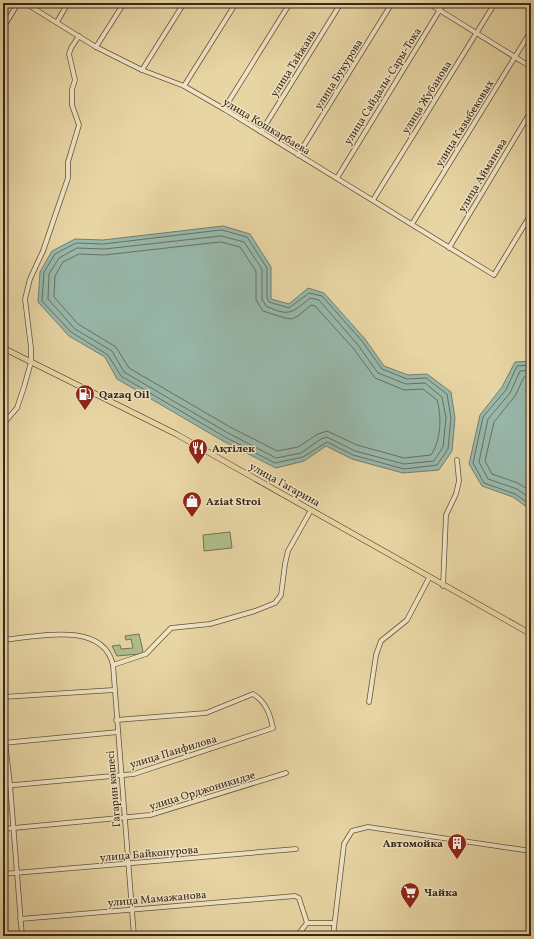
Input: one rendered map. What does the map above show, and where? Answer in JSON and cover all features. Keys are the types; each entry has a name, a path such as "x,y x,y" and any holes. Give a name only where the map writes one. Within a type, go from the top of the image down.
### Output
{"main road":[{"name":"улица Гагарина","path":"3,348 176,434 443,586 531,634"}],"street":[{"path":"3,28 18,3"},
{"name":"улица Кошкарбаева","path":"26,3 96,47 142,70 184,86 224,109 494,275 531,214"},
{"path":"57,22 68,3"},
{"path":"96,47 124,3"},
{"path":"142,70 184,3"},
{"path":"184,86 234,5 226,3"},
{"path":"224,109 290,3"},
{"name":"улица Тайжана","path":"261,132 341,3"},
{"name":"улица Букурова","path":"298,155 392,3"},
{"path":"428,3 531,67"},
{"name":"улица Сайдалы-Сары-Тока","path":"337,178 444,3"},
{"name":"улица Жубанова","path":"373,200 495,3"},
{"name":"улица Казыбековых","path":"412,224 531,31"},
{"path":"3,424 17,408 30,362 31,348 25,298 30,279 43,251 68,178 68,162 79,125 72,105 72,89 75,80 69,54 79,36"},
{"name":"улица Айманова","path":"449,248 531,111"},
{"path":"443,586 446,515 456,494 459,481 457,460"},
{"path":"113,665 146,654 171,628 210,624 255,611 275,603 281,595 284,564 288,551 311,510"},
{"path":"369,702 376,655 381,641 399,628 406,620 429,578"},
{"name":"Гагарин көшесі","path":"3,640 74,634 93,640 109,653 113,665 116,720 134,936"},
{"path":"3,697 114,690"},
{"name":"улица Панфилова","path":"3,786 121,776 153,768 273,728 269,712 265,705 253,694 206,713 116,720"},
{"path":"3,723 10,785 22,936"},
{"path":"4,742 118,732"},
{"name":"улица Орджоникидзе","path":"3,829 150,815 286,773"},
{"path":"333,936 333,923 344,844 352,831 368,827 531,851"},
{"name":"улица Байконурова","path":"3,874 296,849"},
{"name":"улица Мамажанова","path":"20,919 295,896 298,898 307,923"},
{"path":"297,936 307,923 333,923"}],"green space":[{"path":"230,532 232,548 204,551 203,535"},
{"path":"139,634 143,651 140,654 117,656 112,646 120,645 121,649 133,648 131,639 126,640 125,636"}],"water":[{"path":"223,226 250,234 271,267 271,299 289,304 308,288 324,293 365,339 384,366 408,375 427,374 451,392 455,418 452,451 439,470 403,473 352,459 326,446 304,461 276,468 223,441 117,379 105,357 69,336 38,302 40,272 52,251 75,239 103,240"},
{"path":"531,361 531,510 513,497 482,486 469,464 480,415 502,387 515,362"}],"place":[{"name":"Qazaq Oil","path":"85,411"},
{"name":"Ақтілек","path":"198,465"},
{"name":"Aziat Stroi","path":"192,518"},
{"name":"Автомойка","path":"457,860"},
{"name":"Чайка","path":"410,909"}]}
